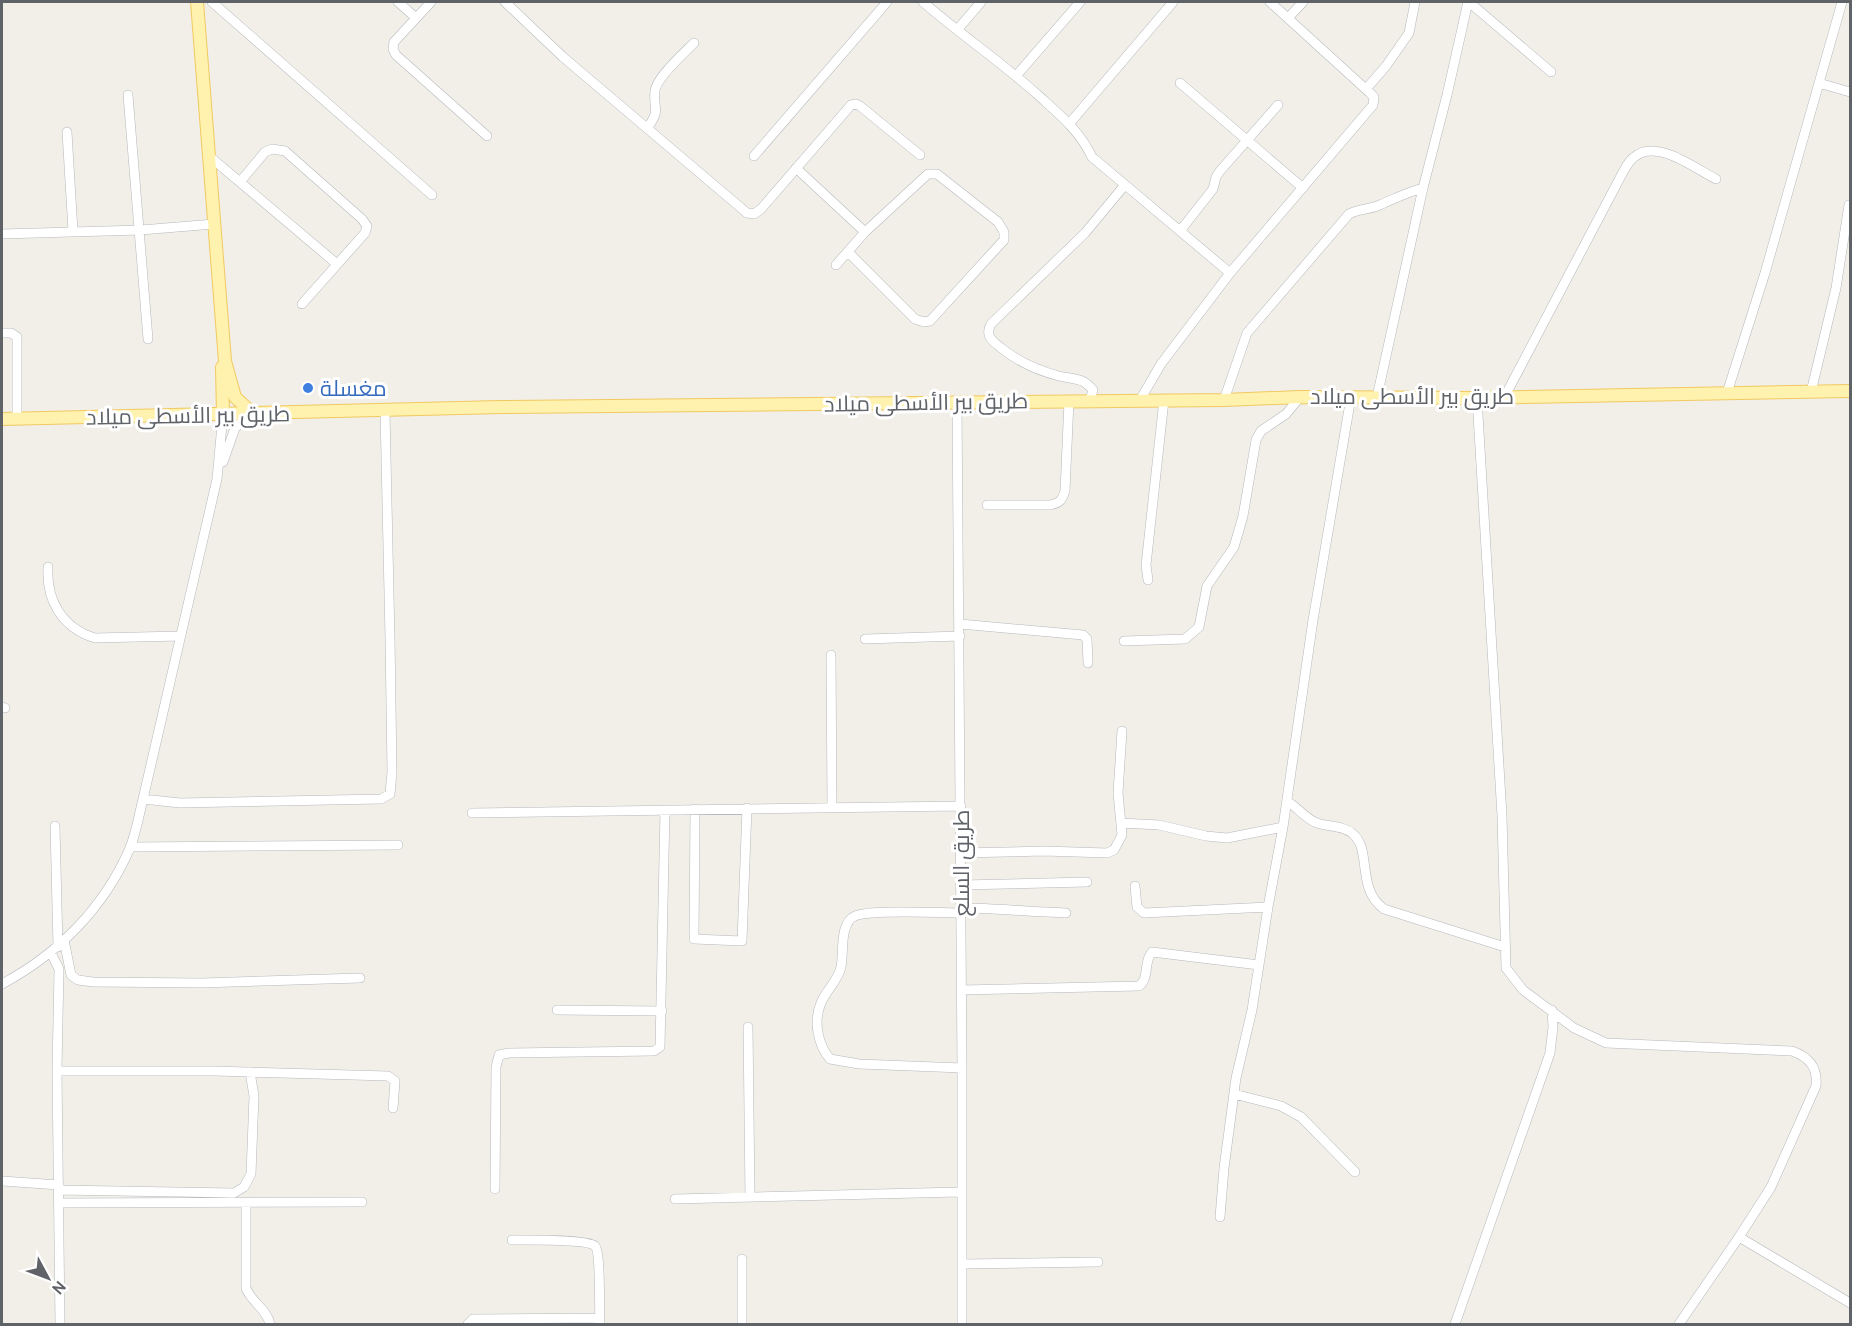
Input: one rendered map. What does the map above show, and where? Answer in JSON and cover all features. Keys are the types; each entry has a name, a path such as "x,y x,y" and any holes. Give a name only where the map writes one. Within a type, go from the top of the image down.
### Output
{"main road":[{"path":"197,2 225,361 236,397 252,412"},
{"path":"223,414 222,366 225,361"},
{"name":"طريق بير الأسطى ميلاد","path":"2,419 501,407 1224,400 1300,397 1477,398 1851,391"}],"street":[{"path":"212,2 432,195"},
{"path":"398,2 416,18"},
{"path":"431,2 394,42 393,49 396,55 487,136"},
{"path":"505,2 563,57 747,213 754,214 761,209 847,109 856,104 920,155"},
{"path":"513,9 521,2"},
{"path":"754,156 887,2"},
{"path":"923,2 1016,76 1070,124 1083,139 1092,157 1230,273"},
{"path":"958,29 981,2"},
{"path":"1016,76 1080,2"},
{"path":"1070,124 1173,2"},
{"path":"1140,400 1161,364 1230,273 1372,105 1374,98 1366,89 1270,2"},
{"path":"1288,18 1303,2"},
{"path":"1366,89 1402,44 1408,33 1415,2"},
{"path":"1377,397 1469,2 1551,72"},
{"path":"1727,393 1765,273 1842,2"},
{"path":"648,128 657,112 654,91 659,80 694,43"},
{"path":"1180,83 1303,188"},
{"path":"1819,83 1851,92"},
{"path":"128,95 141,230 148,339"},
{"path":"1180,231 1213,189 1220,171 1278,105"},
{"path":"67,132 73,231"},
{"path":"240,182 265,152 272,149 285,151 367,226 365,233 302,304"},
{"path":"1505,396 1622,174 1633,158 1646,150 1660,151 1716,179"},
{"path":"209,156 337,264"},
{"path":"795,168 865,232"},
{"path":"836,265 865,232 923,176 932,173 937,174 998,222 1005,232 1004,240 930,321 924,322 915,319 848,252"},
{"path":"1090,400 1093,390 1082,381 1036,370 1012,358 991,340 988,329 1085,233 1124,186"},
{"path":"1224,400 1247,333 1349,214 1359,208 1382,205 1403,193 1424,188"},
{"path":"1810,392 1836,288 1849,205"},
{"path":"2,234 141,230 214,224"},
{"path":"2,333 11,333 17,337 17,418"},
{"path":"1124,641 1185,639 1199,627 1207,586 1234,547 1243,516 1256,440 1261,431 1286,414 1300,397"},
{"path":"1220,1217 1234,1094 1252,1010 1283,827 1313,620 1351,397"},
{"path":"1477,398 1502,816 1506,968 1514,981 1574,1028 1606,1043 1792,1051 1804,1056 1816,1069 1816,1086 1771,1187 1679,1324"},
{"path":"1148,580 1146,565 1164,400"},
{"path":"987,505 1050,505 1058,504 1063,500 1069,401"},
{"name":"طريق السلع","path":"957,402 962,990 960,1192 962,1324"},
{"path":"143,799 180,803 381,799 390,794 392,772 385,411"},
{"path":"2,984 58,947 99,903 130,847 217,479 235,428 252,412"},
{"path":"217,479 223,414"},
{"path":"48,567 47,585 54,606 82,634 94,638 180,636"},
{"path":"960,624 1083,636 1087,639 1088,663"},
{"path":"865,639 960,636"},
{"path":"831,655 832,807"},
{"path":"961,853 1044,851 1107,853 1114,849 1122,835 1118,793 1122,730"},
{"path":"1287,801 1311,820 1345,829 1354,834 1360,845 1369,891 1376,903 1384,909 1505,947"},
{"path":"472,813 961,806"},
{"path":"695,809 694,939 742,940 747,808"},
{"path":"495,1189 496,1067 499,1055 654,1051 660,1047 665,810"},
{"path":"1121,823 1159,825 1206,836 1227,838 1283,827"},
{"path":"55,826 60,1324"},
{"path":"130,847 398,845"},
{"path":"961,885 1087,882"},
{"path":"1135,886 1137,907 1144,913 1268,907"},
{"path":"962,1068 838,1062 830,1059 826,1054 818,1035 821,1004 842,965 844,934 848,923 855,916 872,913 998,908 1010,911 1066,913"},
{"path":"58,947 74,978 93,982 202,983 360,978"},
{"path":"962,990 1139,986 1145,981 1148,958 1152,952 1259,965"},
{"path":"557,1010 662,1011"},
{"path":"1455,1324 1550,1053 1552,1010"},
{"path":"748,1027 750,1198"},
{"path":"57,1071 250,1072 388,1076 395,1081 393,1108"},
{"path":"2,1181 59,1187 234,1193 241,1191 251,1174 254,1096 250,1072"},
{"path":"1234,1094 1281,1106 1301,1118 1355,1172"},
{"path":"675,1199 960,1192"},
{"path":"59,1203 362,1202"},
{"path":"246,1203 246,1288 248,1294 265,1312 270,1324"},
{"path":"1739,1237 1851,1304"},
{"path":"468,1324 473,1318 502,1322 600,1321 599,1263 596,1247 593,1244 572,1241 512,1240"},
{"path":"742,1259 742,1324"},
{"path":"962,1264 1098,1262"}],"place":[{"name":"مغسلة","path":"308,388"}]}
